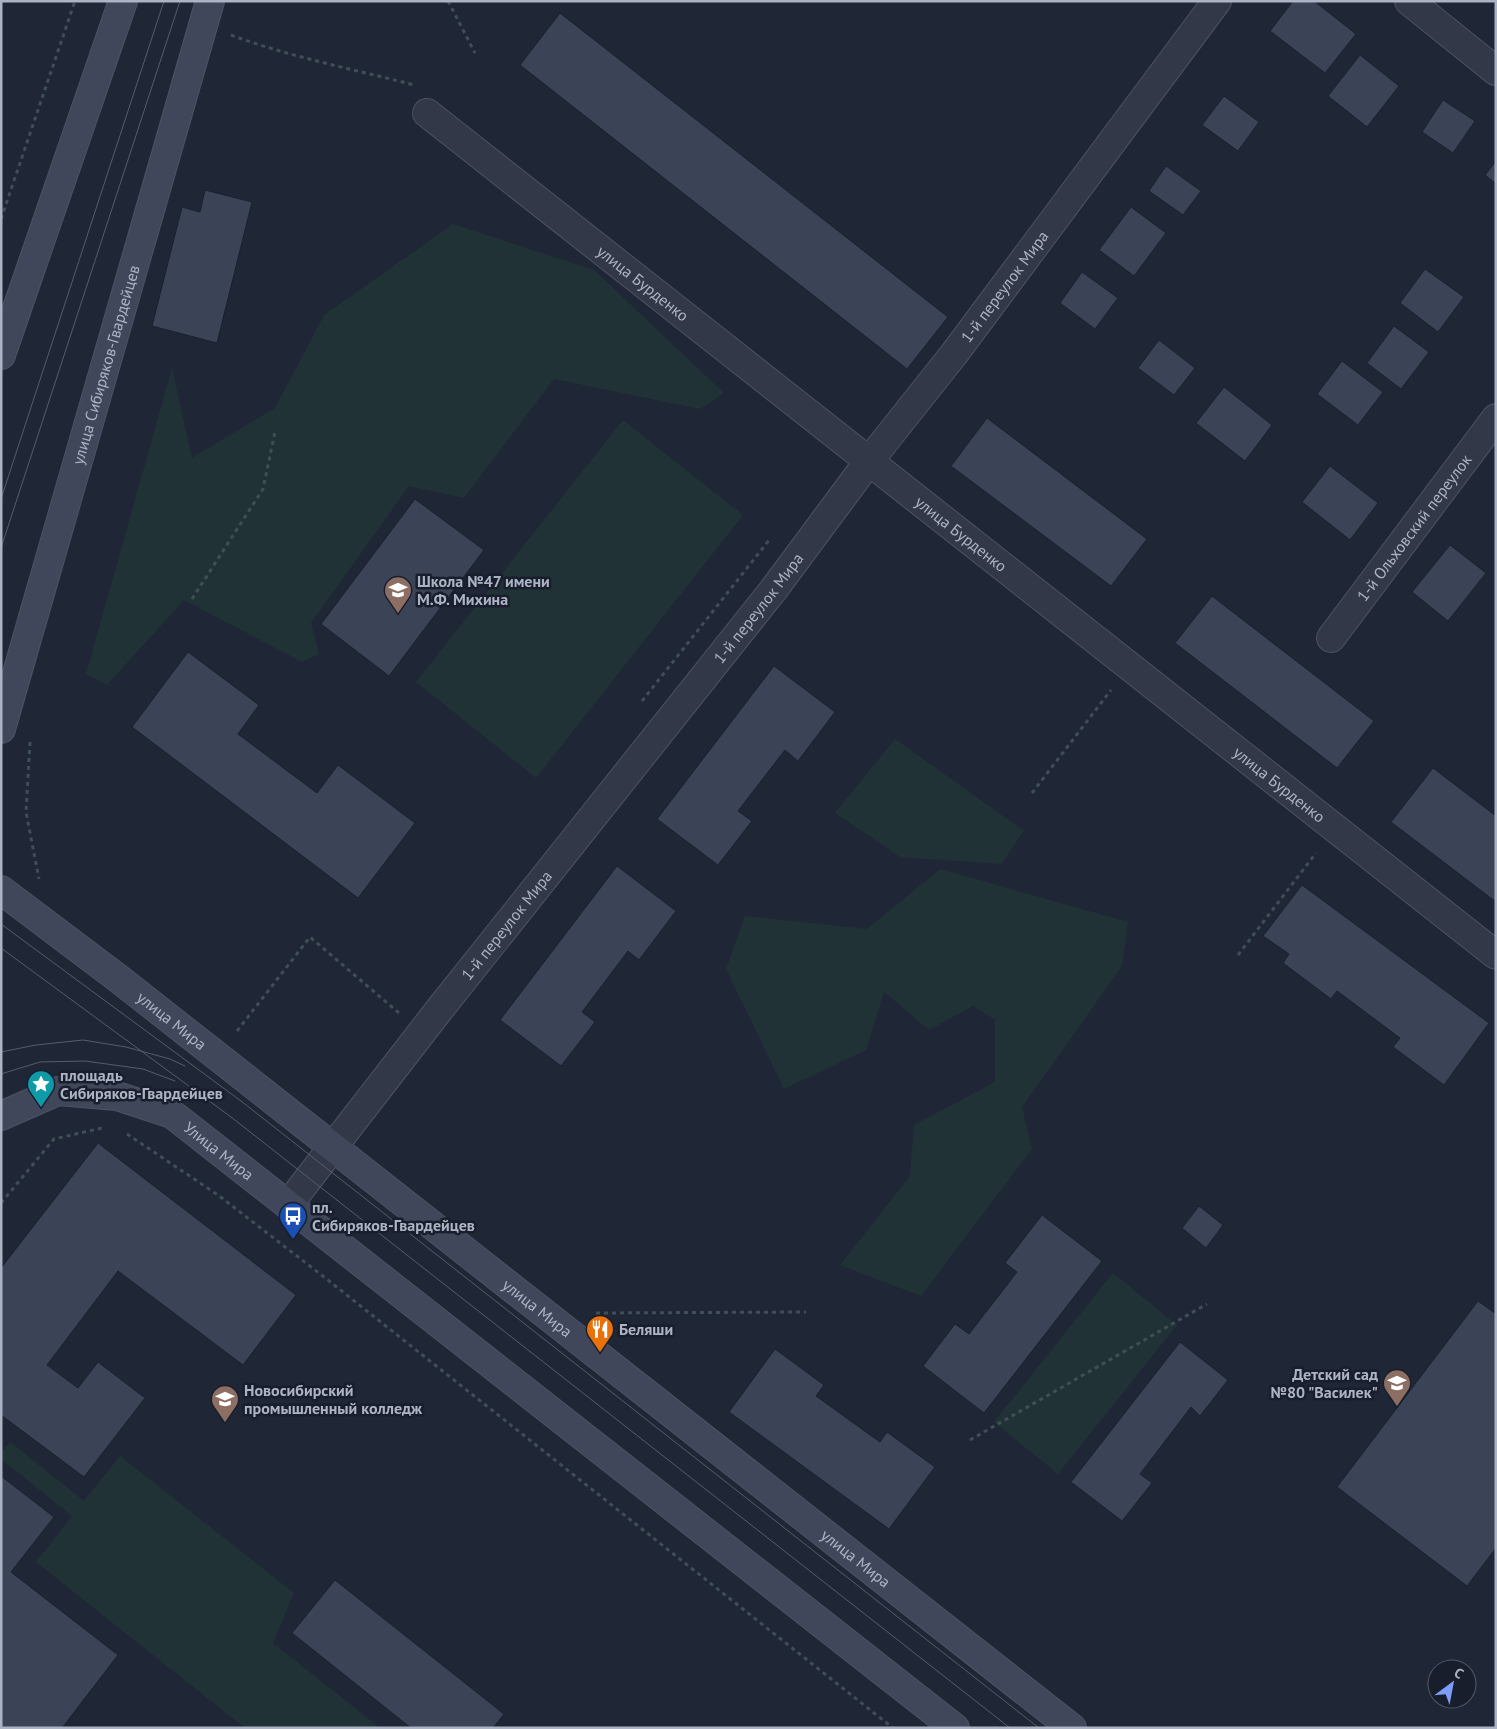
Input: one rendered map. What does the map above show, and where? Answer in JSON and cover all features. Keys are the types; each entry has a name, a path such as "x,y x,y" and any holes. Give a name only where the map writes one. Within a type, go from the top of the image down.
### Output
{"street":[{"path":"1,355 123,1"},
{"name":"улица Сибиряков-Гвардейцев","path":"1,729 210,1"},
{"name":"1-й переулок Мира","path":"288,1205 420,1035 774,589 869,461 954,354 1217,1"},
{"path":"1409,1 1496,71"},
{"name":"улица Бурденко","path":"427,113 1496,955"},
{"name":"1-й Ольховский переулок","path":"1331,638 1496,418"},
{"name":"улица Мира","path":"1,890 119,979 1072,1728"},
{"name":"Улица Мира","path":"1,1116 58,1091 117,1096 172,1114 288,1205"},
{"path":"288,1205 955,1728"}],"path":[{"path":"1,219 75,1"},
{"path":"448,1 475,53"},
{"path":"251,42 415,85"},
{"path":"192,599 263,489 275,432"},
{"path":"1032,793 1129,666"},
{"path":"30,742 26,812 41,886"},
{"path":"1238,956 1334,828"},
{"path":"240,1028 310,937 389,1003 420,1035"},
{"path":"1,1203 54,1140 105,1127"},
{"path":"122,1130 218,1195 316,1271 893,1728"},
{"path":"970,1440 1207,1304"},
{"path":"590,1313 806,1312"}],"shaded area":[{"path":"453,224 594,270 724,393 700,409 554,379 464,498 409,486 311,623 319,654 302,662 184,600 107,685 86,674 172,368 192,458 275,408 324,315"},
{"path":"623,420 743,515 536,778 416,682"},
{"path":"895,739 1024,831 1001,864 900,857 835,813"},
{"path":"940,869 1128,922 1122,966 1022,1107 1032,1149 921,1296 840,1265 910,1176 914,1125 995,1082 995,1020 973,1006 929,1030 884,992 866,1050 784,1089 726,969 745,916 867,929"},
{"path":"1113,1273 1177,1325 1058,1474 994,1422"},
{"path":"10,1442 84,1501 120,1456 294,1593 273,1643 380,1728 245,1728 36,1562 72,1516 1,1459 1,1453"}],"building":[{"path":"1293,1 1314,1 1356,34 1325,73 1270,31"},
{"path":"560,13 948,317 907,369 520,65"},
{"path":"1360,55 1399,86 1367,127 1328,96"},
{"path":"1224,96 1259,122 1238,151 1202,125"},
{"path":"1443,100 1475,121 1453,153 1422,132"},
{"path":"1496,161 1496,184 1485,175"},
{"path":"1166,166 1201,191 1183,215 1149,191"},
{"path":"205,190 252,202 217,343 152,326 182,207 200,212"},
{"path":"1131,207 1166,233 1134,276 1099,250"},
{"path":"1425,269 1464,297 1438,332 1400,303"},
{"path":"1082,272 1118,298 1095,329 1060,303"},
{"path":"1394,326 1429,352 1401,389 1367,363"},
{"path":"1159,340 1195,368 1174,395 1138,368"},
{"path":"1342,361 1383,392 1358,425 1317,394"},
{"path":"1224,387 1272,425 1245,461 1196,423"},
{"path":"987,418 1147,539 1111,586 951,466"},
{"path":"1330,466 1378,503 1350,540 1302,502"},
{"path":"415,499 484,550 389,676 321,624"},
{"path":"1450,545 1486,573 1448,621 1412,592"},
{"path":"1212,596 1374,721 1337,768 1175,643"},
{"path":"188,652 259,705 238,734 317,793 338,765 415,823 358,898 132,727"},
{"path":"774,666 835,712 798,761 785,750 738,811 752,821 718,865 657,819"},
{"path":"1433,768 1496,816 1496,902 1391,822"},
{"path":"617,866 676,911 639,960 628,951 582,1012 595,1022 561,1066 500,1020"},
{"path":"1302,885 1489,1023 1444,1085 1393,1047 1400,1038 1337,991 1331,999 1283,963 1289,954 1263,936"},
{"path":"98,1143 296,1295 243,1365 118,1271 47,1365 78,1388 98,1362 145,1398 84,1477 1,1415 1,1268"},
{"path":"1199,1206 1223,1225 1206,1248 1182,1228"},
{"path":"1042,1215 1102,1261 984,1413 923,1366 955,1324 969,1334 1017,1272 1005,1263"},
{"path":"1478,1301 1496,1314 1496,1548 1467,1586 1337,1487"},
{"path":"1180,1342 1228,1380 1200,1416 1191,1407 1140,1474 1152,1483 1122,1521 1071,1482"},
{"path":"775,1349 824,1385 816,1396 880,1442 887,1432 935,1467 889,1529 729,1412"},
{"path":"1,1476 54,1517 11,1572 118,1655 62,1728 1,1728"},
{"path":"335,1580 504,1714 493,1728 411,1728 292,1633"}],"tram line":[{"path":"1,499 164,1"},
{"path":"1,548 180,1"},
{"path":"1,924 241,1101 1039,1728"},
{"path":"1,948 231,1117 1010,1728"},
{"path":"1,1052 36,1045 83,1040 126,1047 170,1059 185,1066"},
{"path":"1,1074 40,1062 85,1061 143,1069 175,1081"}],"place":[{"name":"Школа №47 имени М.Ф. Михина","path":"398,614"},
{"name":"площадь Сибиряков-Гвардейцев","path":"41,1108"},
{"name":"пл. Сибиряков-Гвардейцев","path":"293,1240"},
{"name":"Беляши","path":"600,1353"},
{"name":"Детский сад №80 \"Василек\"","path":"1397,1407"},
{"name":"Новосибирский промышленный колледж","path":"225,1423"}]}
